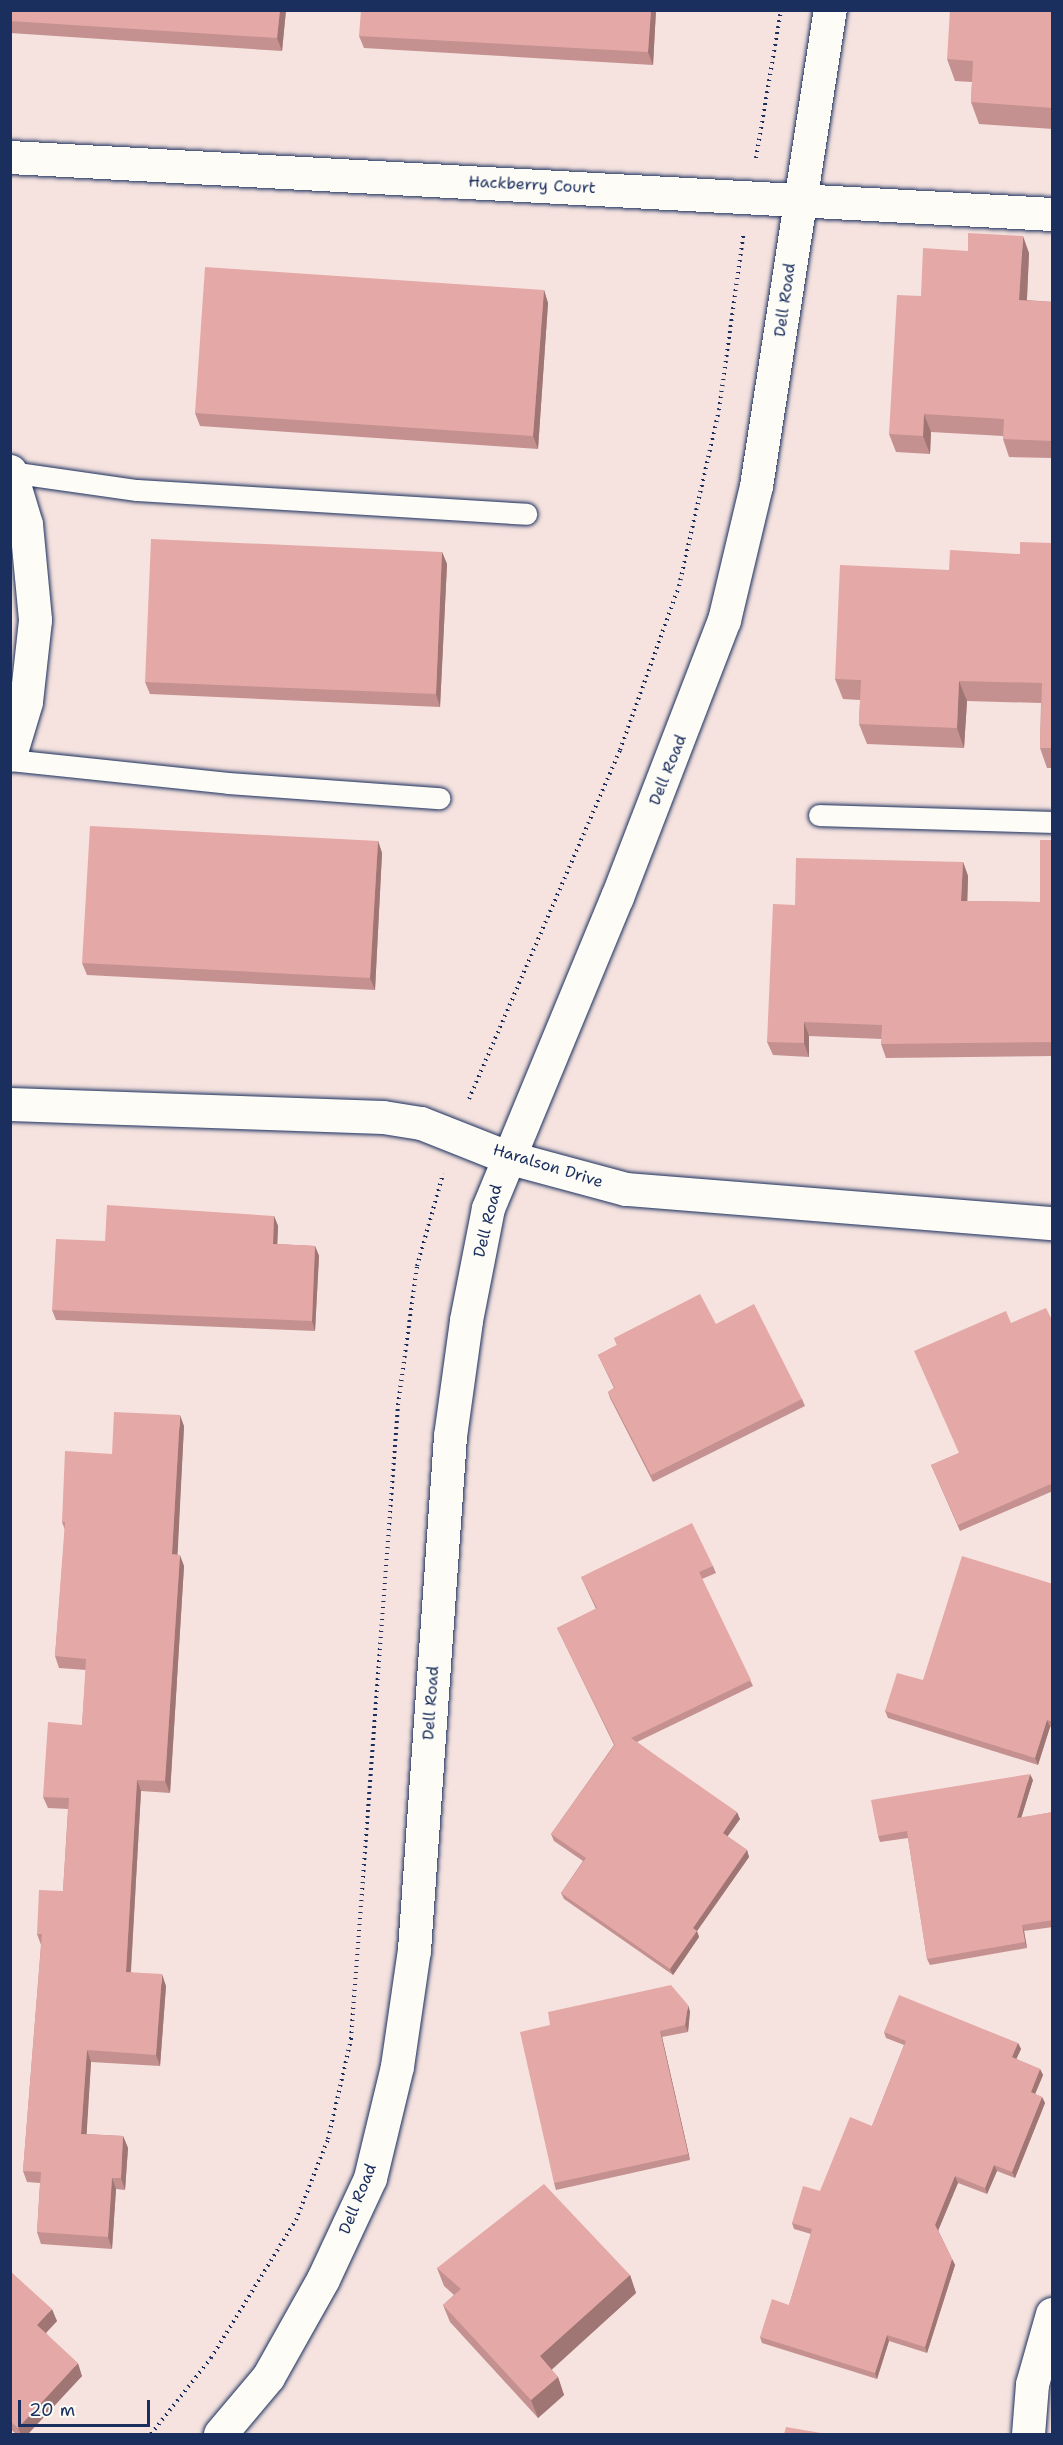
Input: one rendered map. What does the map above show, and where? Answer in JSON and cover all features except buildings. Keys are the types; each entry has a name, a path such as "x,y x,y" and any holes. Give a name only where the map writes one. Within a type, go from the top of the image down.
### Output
{"street":[{"name":"Dell Road","path":"220,2434 268,2377 323,2279 370,2178 397,2066 414,1950 450,1436 466,1320 488,1208 507,1157 621,887 724,620 756,486 830,10"},
{"name":"Hackberry Court","path":"10,156 1053,214"},
{"path":"10,755 26,702 36,620 26,524 11,472"},
{"name":"Haralson Drive","path":"10,1104 383,1117 421,1123 507,1157 626,1189 1053,1223"},
{"path":"1028,2434 1032,2384 1053,2314"}],"lane":[{"path":"11,472 137,490 526,514"},
{"path":"10,760 228,783 439,798"},
{"path":"819,815 1053,822"}]}
